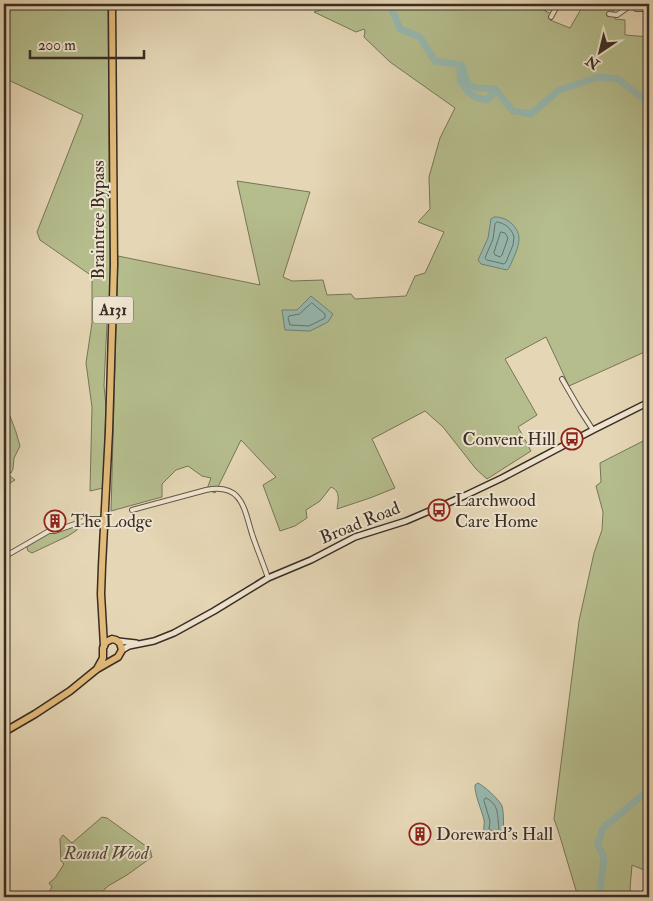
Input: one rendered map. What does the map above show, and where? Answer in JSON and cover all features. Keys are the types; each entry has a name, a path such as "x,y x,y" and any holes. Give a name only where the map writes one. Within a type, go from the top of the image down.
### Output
{"highway":[{"name":"Braintree Bypass","path":"104,646 101,594 111,385 114,265 112,4"},
{"name":"Braintree Bypass","path":"102,615 108,633 115,640"},
{"path":"104,646 106,642 115,640"},
{"name":"A131","path":"115,640 122,646 122,650"},
{"name":"A131","path":"98,669 103,658 104,646"},
{"path":"4,732 43,709 115,659 121,654 122,650"},
{"path":"104,654 108,658 115,659"}],"main road":[{"path":"593,430 649,402"},
{"name":"Broad Road","path":"122,650 128,646 154,641 174,633 268,578 311,560 355,537 406,521 462,497 593,430"},
{"name":"Broad Road","path":"115,640 139,644"}],"street":[{"path":"550,16 558,4"},
{"path":"609,14 617,15 631,4 636,8 649,9"},
{"path":"562,379 593,430"},
{"path":"132,510 213,488 226,490 238,498 244,507 268,578"},
{"path":"4,557 49,531 55,531 89,519 104,519"}],"green space":[{"path":"4,4 108,4 110,309 107,322 104,386 106,406 103,488 90,491 92,407 86,363 92,323 92,276 40,240 37,232 83,115 4,78"},
{"path":"325,4 533,4 551,14 550,20 570,28 584,4 613,4 615,19 625,20 625,35 649,37 649,350 569,386 546,337 505,359 537,415 518,427 531,451 487,479 476,469 443,427 425,411 372,439 395,488 337,509 338,494 331,487 320,501 306,510 307,518 295,526 280,531 263,485 276,477 241,440 215,493 207,489 211,478 202,476 188,466 176,470 162,484 162,497 111,511 118,256 260,285 237,181 310,192 283,277 292,281 323,280 327,295 351,294 355,299 406,296 415,276 425,273 444,232 418,222 430,209 429,177 440,138 455,108 390,62 364,37 364,29 356,32 314,12 330,7"},
{"path":"4,400 20,446 14,458 11,473 5,472 15,480 4,487"},
{"path":"649,438 649,872 632,865 630,889 634,897 578,897 554,819 579,621 594,553 602,530 603,512 596,486 601,482 600,463"},
{"path":"75,526 77,530 68,536 32,553 28,551 29,544 51,532"},
{"name":"Round Wood","path":"102,817 107,818 150,849 152,857 108,886 97,897 46,897 52,887 49,883 55,878 64,864 61,861 60,839 63,835 72,843"}],"water":[{"path":"494,217 501,218 514,225 519,235 517,250 507,270 481,264 478,260 488,238 491,219"},
{"path":"311,296 333,314 328,322 310,331 285,330 282,310 297,310"},
{"path":"478,783 491,793 502,806 502,835 490,836 484,831 484,820 475,788 475,785"}],"waterway":[{"path":"390,4 400,29 420,37 435,61 462,65 467,83 476,88 495,89 513,111 531,114 559,90 599,77 618,79 649,103"},
{"path":"459,72 461,75 460,81 474,97 487,100 495,89"},
{"path":"649,602 647,611 649,614"},
{"path":"612,897 604,895 600,890 604,858 598,844 603,828 649,790"}],"place":[{"name":"Convent Hill","path":"572,439"},
{"name":"Larchwood Care Home","path":"439,510"},
{"name":"The Lodge","path":"55,521"},
{"name":"Doreward's Hall","path":"420,834"}]}
